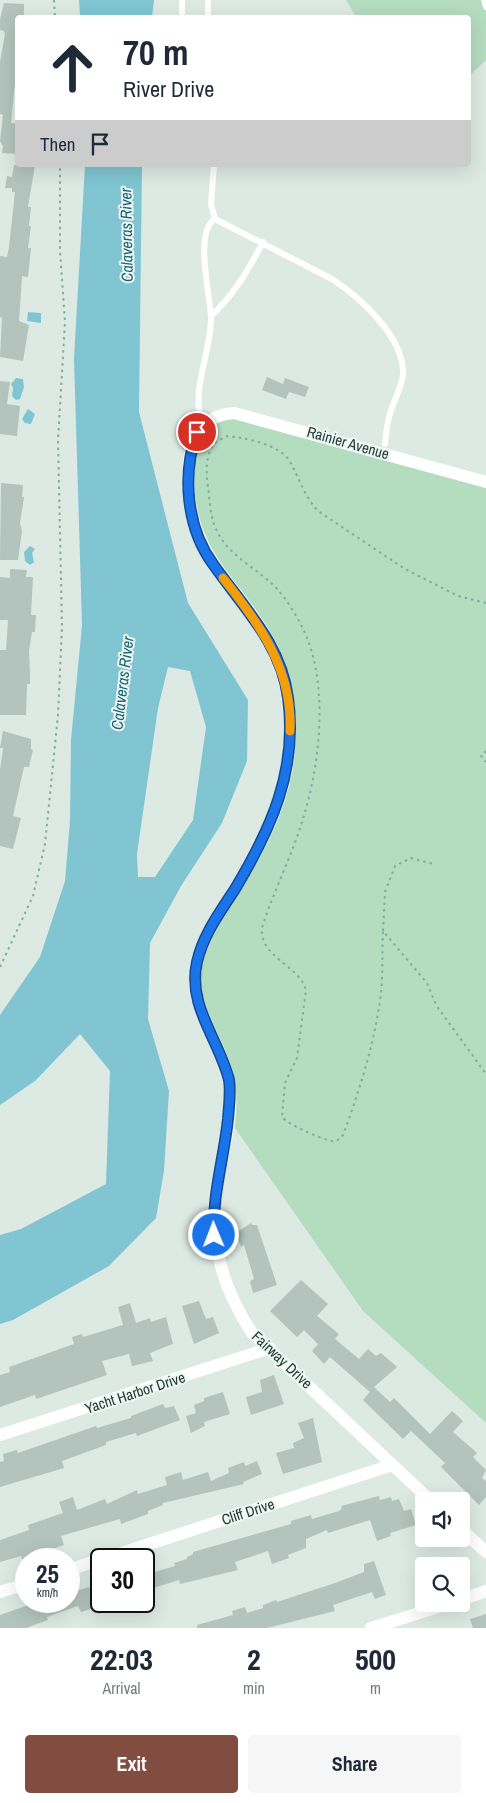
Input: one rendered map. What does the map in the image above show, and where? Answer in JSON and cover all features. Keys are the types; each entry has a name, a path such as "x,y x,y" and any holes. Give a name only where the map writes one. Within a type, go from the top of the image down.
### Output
{"street":[{"name":"Rainier Avenue","path":"206,422 220,414 246,415 486,482"},
{"name":"Fairway Drive","path":"206,422 197,432 189,458 189,490 195,528 212,564 252,613 270,644 285,682 290,728 283,782 269,829 209,930 200,952 195,972 196,996 199,1010 217,1047 229,1080 228,1118 214,1208 214,1235 221,1268 234,1302 252,1333 422,1492"},
{"name":"Yacht Harbor Drive","path":"0,1436 270,1348"},
{"name":"Cliff Drive","path":"136,1548 392,1465"},
{"path":"470,1537 486,1552"},
{"path":"0,1592 15,1587"},
{"path":"470,1597 486,1591"},
{"path":"371,1628 422,1612"}],"lane":[{"path":"182,0 182,15"},
{"path":"208,0 208,15"},
{"path":"484,0 486,7"},
{"path":"214,167 211,204 215,219 263,242 349,290 396,344 403,374 387,424 385,444"},
{"path":"206,422 200,418 200,385 211,316 206,288 206,241 208,228 215,219"},
{"path":"211,316 225,303 235,289 263,242"}],"path":[{"path":"54,0 55,15"},
{"path":"0,967 33,896 45,844 58,715 62,626 58,440 65,322 60,251 60,167"},
{"path":"434,864 411,858 395,866 384,892 381,992 366,1066 343,1135 338,1140 332,1141 320,1138 282,1117 285,1083 297,1058 306,990 303,982 267,947 261,934 267,911 303,821 309,795 318,738 317,673 305,632 292,610 276,588 250,567 218,533 212,519 206,469 210,450 214,443 227,436 279,450 288,460 307,499 326,518 405,569 458,596 486,603"},
{"path":"486,751 481,756 486,762"},
{"path":"383,931 427,983 436,1005 486,1074"}],"green space":[{"path":"346,0 486,0 486,60 471,74 471,15 355,15"},
{"path":"220,414 486,482 486,1423 363,1311 228,1118 229,1081 195,973 209,930 269,829 290,728 277,658 195,528 189,473 197,432"}],"water":[{"path":"79,0 154,0 152,15 80,15"},
{"name":"Calaveras River","path":"85,167 142,167 139,412 188,603 248,700 247,761 222,823 181,886 150,943 148,1019 169,1091 164,1171 156,1218 109,1266 13,1320 0,1324 0,1235 21,1229 106,1184 110,1071 80,1034 35,1081 0,1105 0,1015 40,957 65,881 70,821 71,740 82,625 74,358","holes":["168,667 190,671 206,727 193,820 155,877 138,877 137,854 158,708"]},
{"path":"28,312 41,313 41,323 27,321"},
{"path":"16,378 23,379 24,387 20,399 16,400 12,396 13,388 11,384"},
{"path":"28,409 35,414 31,424 25,423 22,419"},
{"path":"30,546 35,549 32,553 34,562 30,565 25,561 24,552"}],"building":[{"path":"4,3 24,4 24,15 15,15 15,83 11,123 15,124 15,154 2,153 3,146 0,141 3,115 0,114 0,62 5,34 4,31 0,30 0,19"},
{"path":"14,165 15,167 35,167 28,207 31,207 29,226 31,226 28,248 31,248 28,277 22,276 19,321 29,325 23,361 0,357 2,318 0,317 0,256 7,257 9,247 15,192 12,192 12,188 5,188 7,176 12,177"},
{"path":"267,377 283,384 285,378 309,387 305,397 289,392 286,399 262,390"},
{"path":"0,381 10,382 7,404 20,406 17,436 0,434"},
{"path":"1,483 23,485 22,497 24,497 20,523 22,531 18,560 0,560"},
{"path":"10,569 27,570 26,577 33,577 31,615 36,615 35,632 32,632 29,651 30,684 27,684 26,715 0,715 0,650 6,650 8,620 0,620 0,577 10,578"},
{"path":"3,731 31,739 31,749 33,750 29,767 24,767 13,816 21,818 13,849 0,846 0,770 3,748 0,748"},
{"path":"251,1223 252,1225 257,1225 277,1285 253,1293 250,1281 254,1279 244,1245 241,1247 236,1233"},
{"path":"301,1280 328,1304 317,1316 339,1334 335,1339 359,1359 368,1349 376,1356 381,1353 397,1367 374,1387 390,1402 394,1398 430,1434 452,1411 463,1421 453,1432 477,1453 473,1457 486,1470 482,1478 486,1481 486,1497 479,1505 470,1496 470,1492 466,1492 441,1467 445,1463 411,1431 403,1439 363,1400 370,1392 330,1357 324,1364 312,1351 318,1344 304,1330 297,1337 270,1311"},
{"path":"199,1301 206,1319 213,1317 219,1333 194,1344 182,1306"},
{"path":"130,1303 136,1323 150,1318 151,1322 166,1317 173,1344 150,1353 153,1361 132,1366 129,1354 102,1361 107,1375 36,1399 35,1395 0,1407 0,1375 10,1372 9,1367 74,1344 72,1337 82,1334 83,1337 123,1325 118,1307"},
{"path":"274,1375 284,1404 251,1415 246,1397 262,1392 260,1380"},
{"path":"223,1392 230,1414 204,1422 205,1426 191,1433 186,1416 196,1413 194,1405 204,1401 204,1398"},
{"path":"163,1404 165,1408 174,1406 180,1420 137,1436 136,1433 106,1442 106,1445 62,1461 64,1468 0,1487 0,1462 4,1461 3,1454 17,1450 18,1453 96,1426 97,1428 131,1418 131,1416"},
{"path":"313,1418 322,1462 283,1474 276,1453 294,1448 293,1443 304,1438 298,1423"},
{"path":"257,1461 262,1474 243,1482 244,1484 163,1503 163,1505 148,1511 148,1514 121,1524 120,1519 61,1536 64,1545 55,1548 15,1548 15,1558 0,1562 0,1540 29,1530 28,1525 63,1513 59,1502 73,1497 77,1510 105,1499 107,1504 137,1490 138,1494 167,1485 165,1477 181,1472 183,1480 208,1472 211,1481 229,1473 228,1468 244,1462 245,1466"},
{"path":"379,1496 380,1500 391,1497 392,1501 399,1499 404,1511 411,1509 415,1525 390,1533 391,1536 377,1541 370,1520 328,1533 327,1530 306,1539 306,1548 288,1555 289,1558 272,1564 268,1551 235,1562 238,1570 180,1584 179,1580 155,1588 155,1572 175,1566 174,1563 187,1559 193,1552 291,1524 291,1521 311,1515 312,1519 339,1511 342,1508 341,1506"},
{"path":"374,1561 386,1595 375,1599 372,1592 333,1605 335,1611 267,1628 197,1628 197,1625 233,1615 232,1611 245,1607 247,1613 263,1608 263,1605 276,1600 277,1602 335,1583 364,1572 364,1564"},
{"path":"89,1587 90,1590 90,1609 81,1612 80,1610 80,1590"},
{"path":"15,1610 15,1613 58,1613 47,1617 48,1620 26,1628 0,1628 0,1615"},
{"path":"486,1614 486,1628 473,1628 470,1619"}],"slow traffic":[{"path":"223,578 252,613 277,658 288,698 290,731"}],"route":[{"path":"197,432 189,458 188,473 190,502 195,528 212,564 252,613 277,658 288,698 290,728 288,758 280,797 269,829 255,856 209,930 197,960 195,972 196,996 199,1010 217,1047 229,1080 230,1096 225,1147 214,1208 214,1235"}]}
